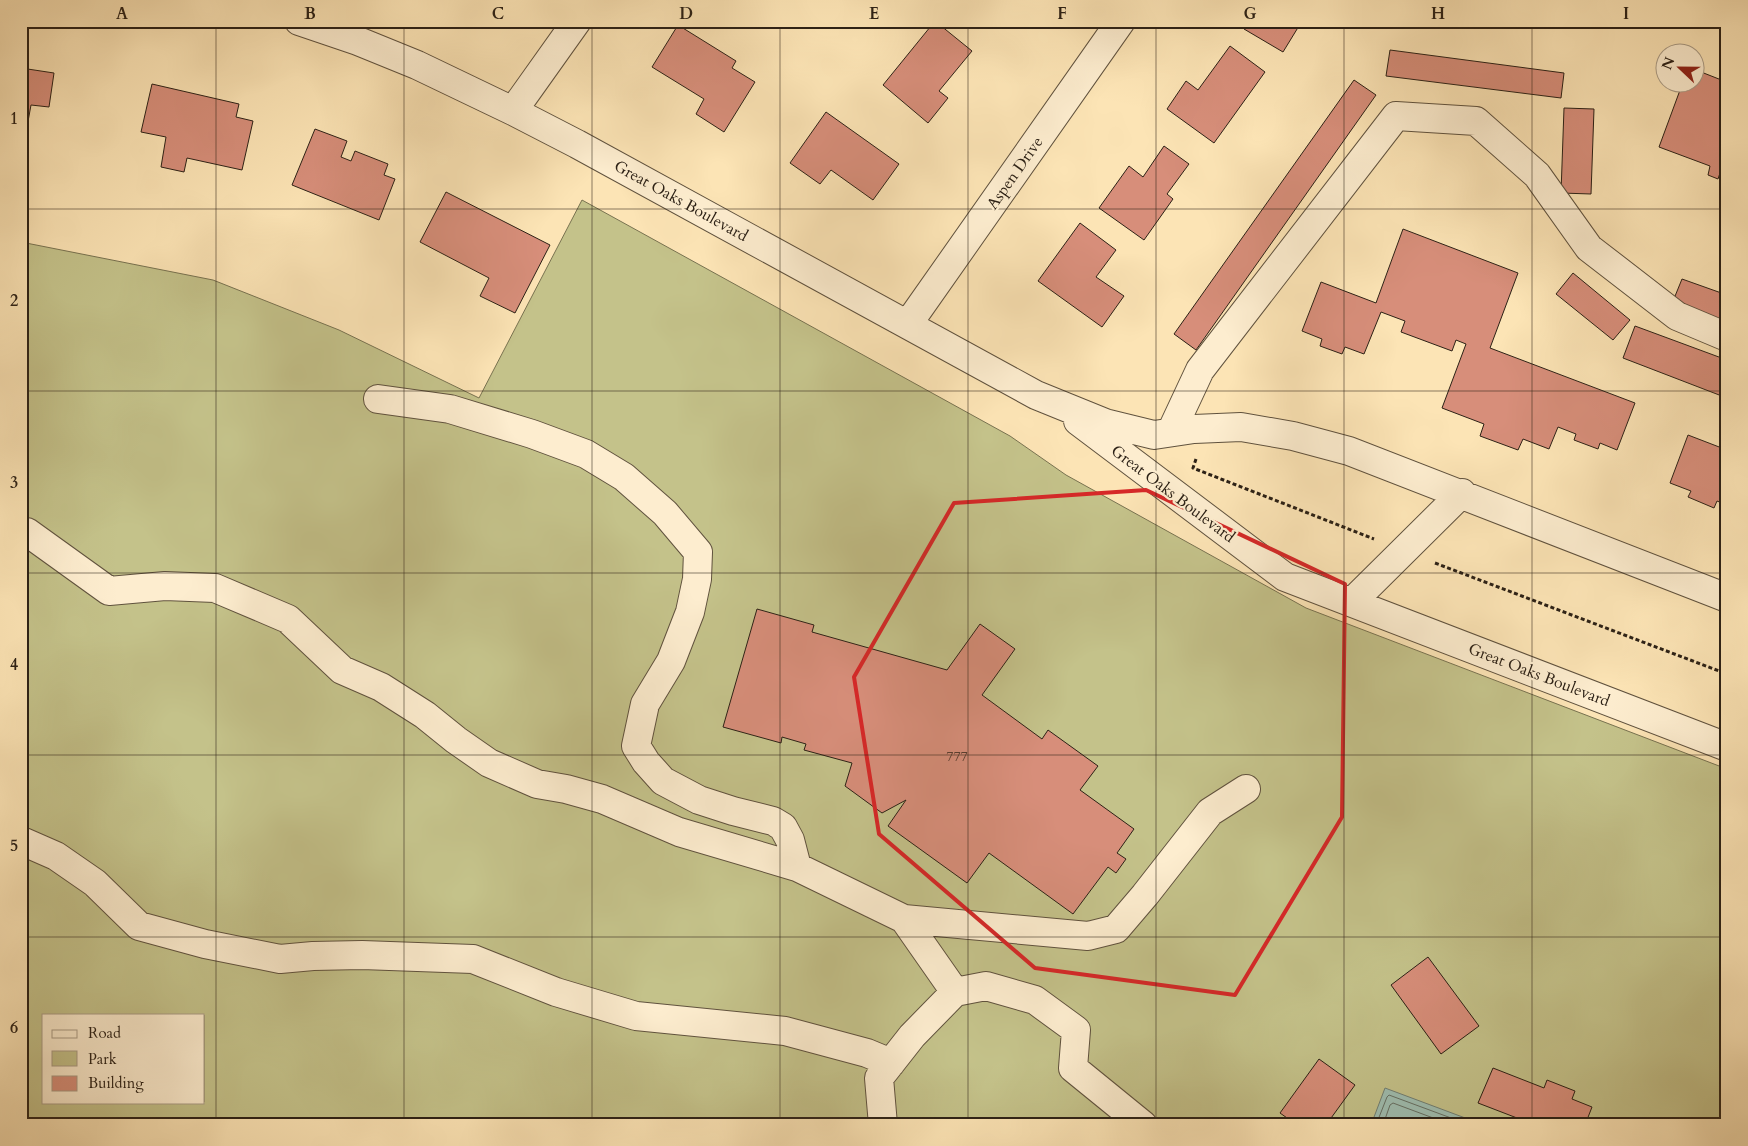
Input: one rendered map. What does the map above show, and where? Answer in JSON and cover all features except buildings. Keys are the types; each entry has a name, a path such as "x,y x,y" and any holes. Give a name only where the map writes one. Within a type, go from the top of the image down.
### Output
{"street":[{"name":"Great Oaks Boulevard","path":"299,21 358,40 513,111 1036,395 1053,402 1105,423 1154,435 1194,429 1240,427 1293,436 1349,451 1462,493 1727,598"},
{"path":"513,111 577,21"},
{"name":"Aspen Drive","path":"908,324 1121,21"},
{"path":"1171,432 1200,370 1396,116 1476,121 1537,175 1589,248 1677,316 1727,337"},
{"path":"378,399 450,408 532,434 586,454 624,477 665,513 698,552 697,579 690,612 671,661 645,704 636,746 646,762 663,781 699,800 732,811 773,821 783,827 790,840 797,867"},
{"name":"Great Oaks Boulevard","path":"1053,402 1285,577 1727,747"},
{"path":"1352,602 1462,493"},
{"path":"21,532 27,532 109,591 165,586 215,588 288,619 342,670 381,687 425,714 456,740 489,763 536,784 566,789 602,799 679,832 797,867 904,918 1088,936 1116,929 1210,812 1246,789"},
{"path":"21,843 24,842 56,856 95,883 138,926 205,944 280,959 362,955 473,959 556,992 636,1016 785,1031 867,1053 891,1063"},
{"path":"904,918 955,992"},
{"path":"883,1125 879,1078 912,1036 955,992 986,986 1035,1000 1076,1030 1074,1068 1143,1125"}],"path":[{"path":"1193,468 1727,674"}],"highlighted area":[{"path":"1146,490 1345,584 1342,817 1235,995 1035,968 879,834 854,677 954,503"}],"green space":[{"path":"582,200 1010,436 1066,475 1306,608 1727,769 1727,1125 21,1125 21,242 213,280 339,330 479,398"}],"water":[{"path":"1385,1088 1484,1125 1371,1125"}]}
